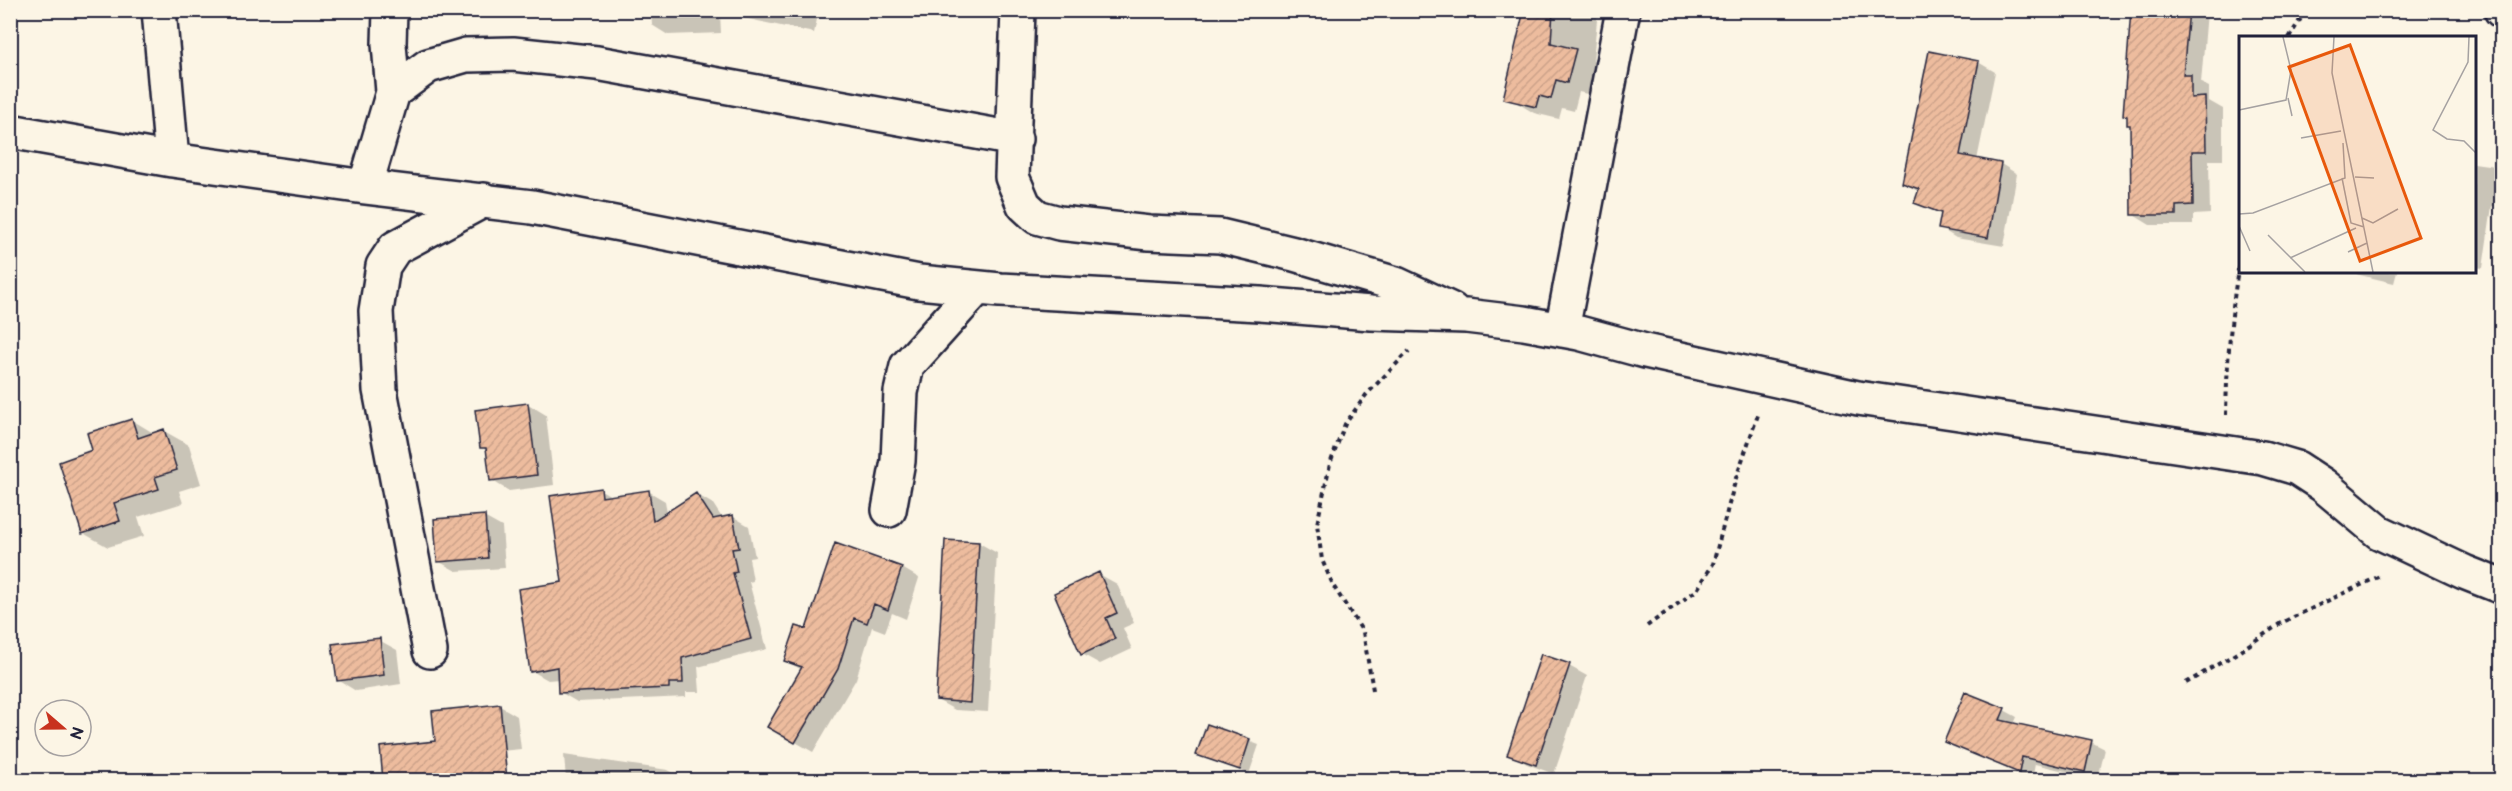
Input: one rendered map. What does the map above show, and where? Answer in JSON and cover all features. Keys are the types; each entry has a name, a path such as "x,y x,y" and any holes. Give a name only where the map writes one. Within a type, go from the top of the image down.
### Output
{"street":[{"path":"159,10 172,159"},
{"path":"365,187 393,92 389,44 390,10"},
{"path":"1018,10 1012,177 1024,205 1037,217 1059,223 1149,233 1220,236 1294,254 1396,284 1456,316"},
{"path":"1562,330 1623,10"},
{"path":"393,92 428,66 465,55 513,54 597,63 1015,139"},
{"path":"10,131 172,159 365,187 532,207 919,282 977,288 1371,313 1456,316 1562,330 1770,380 1858,398 2263,458 2297,468 2324,485 2379,532 2464,572 2502,587"},
{"path":"430,651 380,390 376,311 383,266 394,248 484,200"},
{"path":"889,510 898,461 901,392 907,366 977,288"}],"path":[{"path":"2290,36 2306,10"},
{"path":"2225,452 2226,375 2233,303 2239,269"},
{"path":"1373,690 1363,632 1334,586 1322,560 1317,524 1330,464 1345,424 1366,394 1456,316"},
{"path":"1647,626 1697,590 1713,564 1736,478 1770,380"},
{"path":"2186,683 2237,653 2281,623 2373,580 2418,550"}],"building":[{"path":"1524,10 1553,10 1551,43 1576,49 1567,83 1556,80 1551,99 1539,96 1536,107 1503,99"},
{"path":"2131,10 2189,10 2183,75 2191,75 2191,98 2205,97 2206,151 2192,151 2193,205 2176,206 2176,215 2131,215 2130,125 2127,125 2127,116 2123,115"},
{"path":"1929,51 1979,61 1960,155 2001,163 1988,238 1938,229 1941,213 1914,203 1919,189 1902,183"},
{"path":"528,403 537,475 490,481 486,448 480,448 475,410"},
{"path":"132,419 138,438 164,429 177,470 155,477 159,489 114,503 120,521 82,534 59,462 92,450 87,433"},
{"path":"601,488 602,497 649,490 653,521 696,493 713,519 733,515 739,548 732,549 737,572 733,573 751,639 682,658 683,683 669,683 669,688 558,693 557,667 530,672 518,589 562,582 550,496"},
{"path":"485,515 488,558 437,562 434,519"},
{"path":"945,540 979,542 970,703 936,700"},
{"path":"835,543 902,567 888,610 874,604 867,623 854,618 838,669 795,743 767,727 802,667 784,661 796,626 806,629"},
{"path":"1099,572 1117,613 1106,618 1115,639 1081,655 1054,593"},
{"path":"380,638 384,675 337,681 332,644"},
{"path":"1541,654 1570,664 1536,765 1507,755"},
{"path":"1965,692 2005,708 2000,720 2092,740 2085,772 2022,757 2019,773 1944,742"},
{"path":"500,704 507,780 383,780 380,747 435,741 432,711"},
{"path":"1207,724 1250,739 1240,770 1196,755"}]}
